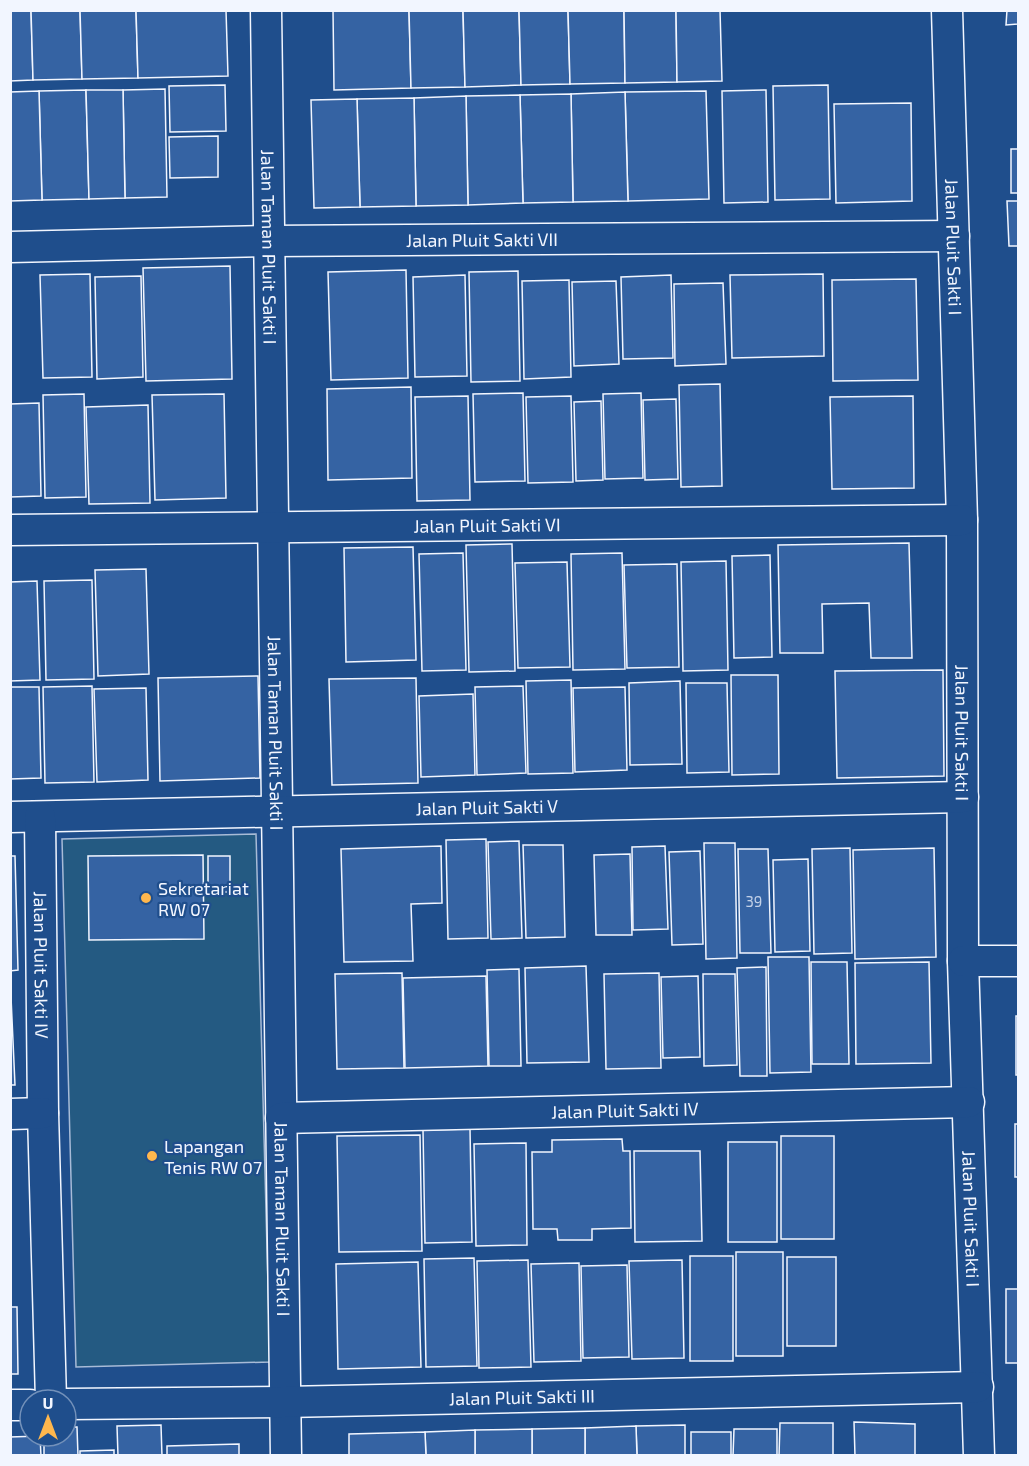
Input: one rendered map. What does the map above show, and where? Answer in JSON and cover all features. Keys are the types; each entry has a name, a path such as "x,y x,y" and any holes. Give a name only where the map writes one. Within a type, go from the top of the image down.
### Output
{"street":[{"name":"Jalan Taman Pluit Sakti I","path":"266,10 286,1455"},
{"name":"Jalan Pluit Sakti I","path":"947,10 962,520 963,961 979,1455"},
{"name":"Jalan Pluit Sakti VII","path":"10,247 270,241 954,236"},
{"name":"Jalan Pluit Sakti VI","path":"10,530 962,520"},
{"name":"Jalan Pluit Sakti V","path":"10,817 963,798"},
{"name":"Jalan Pluit Sakti IV","path":"40,817 43,1113 51,1388"},
{"path":"963,961 1018,961"},
{"name":"Jalan Pluit Sakti IV","path":"281,1118 969,1102"},
{"path":"10,1114 43,1113"},
{"name":"Jalan Pluit Sakti III","path":"78,1404 285,1402 978,1387"}],"shaded area":[{"path":"256,834 270,1362 76,1367 62,839"}],"building":[{"path":"10,10 31,10 33,80 10,81"},
{"path":"31,10 80,10 82,79 33,80"},
{"path":"80,10 136,10 138,78 82,79"},
{"path":"136,10 226,10 228,76 138,78"},
{"path":"333,10 409,10 411,88 334,90"},
{"path":"409,10 463,10 465,87 411,88"},
{"path":"463,10 519,10 521,85 465,87"},
{"path":"519,10 568,10 570,84 521,85"},
{"path":"568,10 624,10 625,83 570,84"},
{"path":"624,10 676,10 677,82 625,83"},
{"path":"676,10 720,10 722,81 677,82"},
{"path":"1007,10 1018,10 1018,24 1006,25"},
{"path":"225,85 226,131 170,132 169,86"},
{"path":"828,85 830,199 775,200 773,86"},
{"path":"165,89 167,197 125,198 123,90"},
{"path":"86,90 89,199 42,200 39,91"},
{"path":"86,90 123,90 125,198 89,199"},
{"path":"766,90 768,202 724,203 722,91"},
{"path":"39,91 42,200 10,201 10,92"},
{"path":"706,91 709,199 628,201 625,92"},
{"path":"625,92 628,201 573,202 571,94"},
{"path":"571,94 573,202 523,203 520,95"},
{"path":"520,95 523,203 468,205 466,96"},
{"path":"466,96 468,205 416,206 414,98"},
{"path":"414,98 416,206 360,207 357,99"},
{"path":"357,99 360,207 314,208 311,100"},
{"path":"911,103 912,201 836,203 834,104"},
{"path":"218,136 218,177 170,178 169,137"},
{"path":"1011,149 1018,149 1018,193 1011,193"},
{"path":"1007,201 1018,201 1018,246 1009,246"},
{"path":"230,266 232,379 146,381 143,268"},
{"path":"406,270 408,378 331,380 328,272"},
{"path":"518,271 520,381 471,382 469,272"},
{"path":"90,274 92,377 43,378 40,275"},
{"path":"823,274 824,356 732,358 730,275"},
{"path":"465,275 467,376 415,377 413,277"},
{"path":"671,275 673,358 623,359 621,277"},
{"path":"141,276 143,377 97,379 95,277"},
{"path":"916,279 918,380 833,381 832,280"},
{"path":"569,280 571,377 524,379 522,281"},
{"path":"616,281 619,364 574,366 572,282"},
{"path":"723,283 726,364 675,366 674,284"},
{"path":"720,384 722,486 681,487 679,385"},
{"path":"411,387 412,478 328,480 327,389"},
{"path":"523,393 525,481 475,482 473,394"},
{"path":"641,393 643,478 605,479 603,394"},
{"path":"84,394 86,497 45,498 43,395"},
{"path":"224,394 226,498 155,500 152,395"},
{"path":"468,396 470,500 417,501 415,397"},
{"path":"571,396 573,482 528,483 526,397"},
{"path":"913,396 914,488 832,489 830,397"},
{"path":"676,399 678,479 645,480 643,400"},
{"path":"601,401 603,480 576,481 574,402"},
{"path":"39,403 41,496 10,497 10,404"},
{"path":"148,405 150,503 89,504 86,407"},
{"path":"909,543 912,658 871,658 869,603 822,604 823,653 780,653 778,545"},
{"path":"512,544 515,671 469,672 466,545"},
{"path":"413,547 416,660 346,662 344,548"},
{"path":"463,553 466,670 422,671 419,554"},
{"path":"622,553 625,669 573,670 571,554"},
{"path":"770,555 772,657 734,658 732,556"},
{"path":"726,561 728,670 683,671 681,562"},
{"path":"567,562 570,667 518,668 515,563"},
{"path":"677,564 679,667 627,668 624,565"},
{"path":"146,569 149,674 98,676 95,570"},
{"path":"92,580 94,679 46,680 44,581"},
{"path":"37,581 40,680 10,681 10,582"},
{"path":"943,670 944,776 837,778 835,671"},
{"path":"731,675 778,675 779,774 732,775"},
{"path":"258,676 260,778 160,781 158,678"},
{"path":"416,678 418,783 332,785 329,679"},
{"path":"571,680 573,773 528,774 526,681"},
{"path":"680,681 682,764 630,765 629,683"},
{"path":"686,683 727,683 729,772 687,773"},
{"path":"92,686 94,782 45,783 43,687"},
{"path":"523,686 526,773 477,775 475,687"},
{"path":"10,687 39,687 41,778 10,779"},
{"path":"625,687 627,770 575,772 573,688"},
{"path":"146,688 148,780 97,782 94,689"},
{"path":"473,694 475,775 421,777 419,696"},
{"path":"486,839 488,938 448,939 446,840"},
{"path":"519,841 522,938 491,939 488,842"},
{"path":"704,843 735,843 737,958 706,959"},
{"path":"523,845 563,845 565,937 526,938"},
{"path":"441,846 442,903 411,904 413,961 344,962 341,849"},
{"path":"665,846 668,929 633,930 632,847"},
{"path":"850,848 852,953 814,954 812,849"},
{"path":"934,848 936,957 855,959 853,850"},
{"path":"738,849 768,849 771,953 740,953"},
{"path":"700,851 703,944 672,945 669,852"},
{"path":"630,854 632,935 596,935 594,855"},
{"name":"Sekretariat RW 07","path":"203,855 204,939 89,940 88,856"},
{"path":"10,856 15,856 18,970 10,971"},
{"path":"208,856 230,856 230,892 208,892"},
{"path":"808,859 810,951 775,952 773,860"},
{"path":"768,957 809,957 811,1072 770,1073"},
{"path":"811,962 847,962 849,1064 812,1064"},
{"path":"929,962 931,1063 856,1064 855,963"},
{"path":"586,966 589,1062 527,1063 525,968"},
{"path":"766,967 767,1076 740,1076 737,968"},
{"path":"519,969 521,1066 489,1066 487,970"},
{"path":"402,973 404,1068 337,1069 335,974"},
{"path":"659,973 661,1068 606,1069 604,974"},
{"path":"703,974 735,974 737,1065 704,1066"},
{"path":"10,975 15,1085 10,1085"},
{"path":"486,976 488,1066 405,1068 403,978"},
{"path":"698,976 700,1057 663,1058 661,977"},
{"path":"1016,1016 1018,1016 1018,1075 1016,1075"},
{"path":"1015,1124 1018,1124 1018,1177 1015,1177"},
{"path":"470,1129 472,1242 425,1243 423,1130"},
{"path":"420,1135 422,1251 339,1252 337,1136"},
{"path":"781,1136 834,1136 834,1239 781,1239"},
{"path":"622,1139 623,1151 630,1151 631,1228 592,1229 592,1240 558,1240 557,1229 533,1229 532,1152 552,1152 552,1140"},
{"path":"728,1142 777,1142 777,1242 728,1242"},
{"path":"526,1143 527,1245 476,1246 474,1144"},
{"path":"634,1151 700,1151 702,1241 635,1242"},
{"path":"736,1252 783,1252 783,1356 736,1356"},
{"path":"690,1256 733,1256 733,1361 690,1361"},
{"path":"787,1257 836,1257 836,1346 787,1346"},
{"path":"474,1258 477,1366 426,1367 424,1259"},
{"path":"528,1260 531,1367 479,1368 477,1261"},
{"path":"682,1260 684,1358 632,1359 629,1261"},
{"path":"418,1262 421,1367 338,1369 336,1264"},
{"path":"579,1263 581,1361 534,1362 531,1264"},
{"path":"627,1265 629,1357 583,1358 581,1266"},
{"path":"1006,1289 1018,1289 1018,1363 1006,1363"},
{"path":"10,1307 17,1307 18,1374 10,1374"},
{"path":"854,1422 915,1424 915,1456 855,1456"},
{"path":"780,1423 833,1423 833,1456 779,1456"},
{"path":"161,1425 162,1456 118,1456 117,1426"},
{"path":"685,1425 685,1456 637,1456 636,1426"},
{"path":"636,1426 637,1456 585,1456 585,1428"},
{"path":"585,1428 585,1456 532,1456 532,1429"},
{"path":"532,1429 532,1456 475,1456 475,1430"},
{"path":"734,1429 777,1429 777,1456 733,1456"},
{"path":"475,1430 475,1456 426,1456 425,1432"},
{"path":"425,1432 426,1456 349,1456 349,1434"},
{"path":"691,1432 731,1432 731,1456 691,1456"},
{"path":"10,1437 18,1437 18,1448 41,1448 41,1456 10,1456"},
{"path":"239,1444 239,1456 167,1456 167,1446"},
{"path":"44,1448 78,1448 78,1456 44,1456"},
{"path":"114,1450 114,1456 80,1456 80,1451"}],"place":[{"name":"Sekretariat RW 07","path":"146,898"},
{"name":"Lapangan Tenis RW 07","path":"152,1156"}]}
